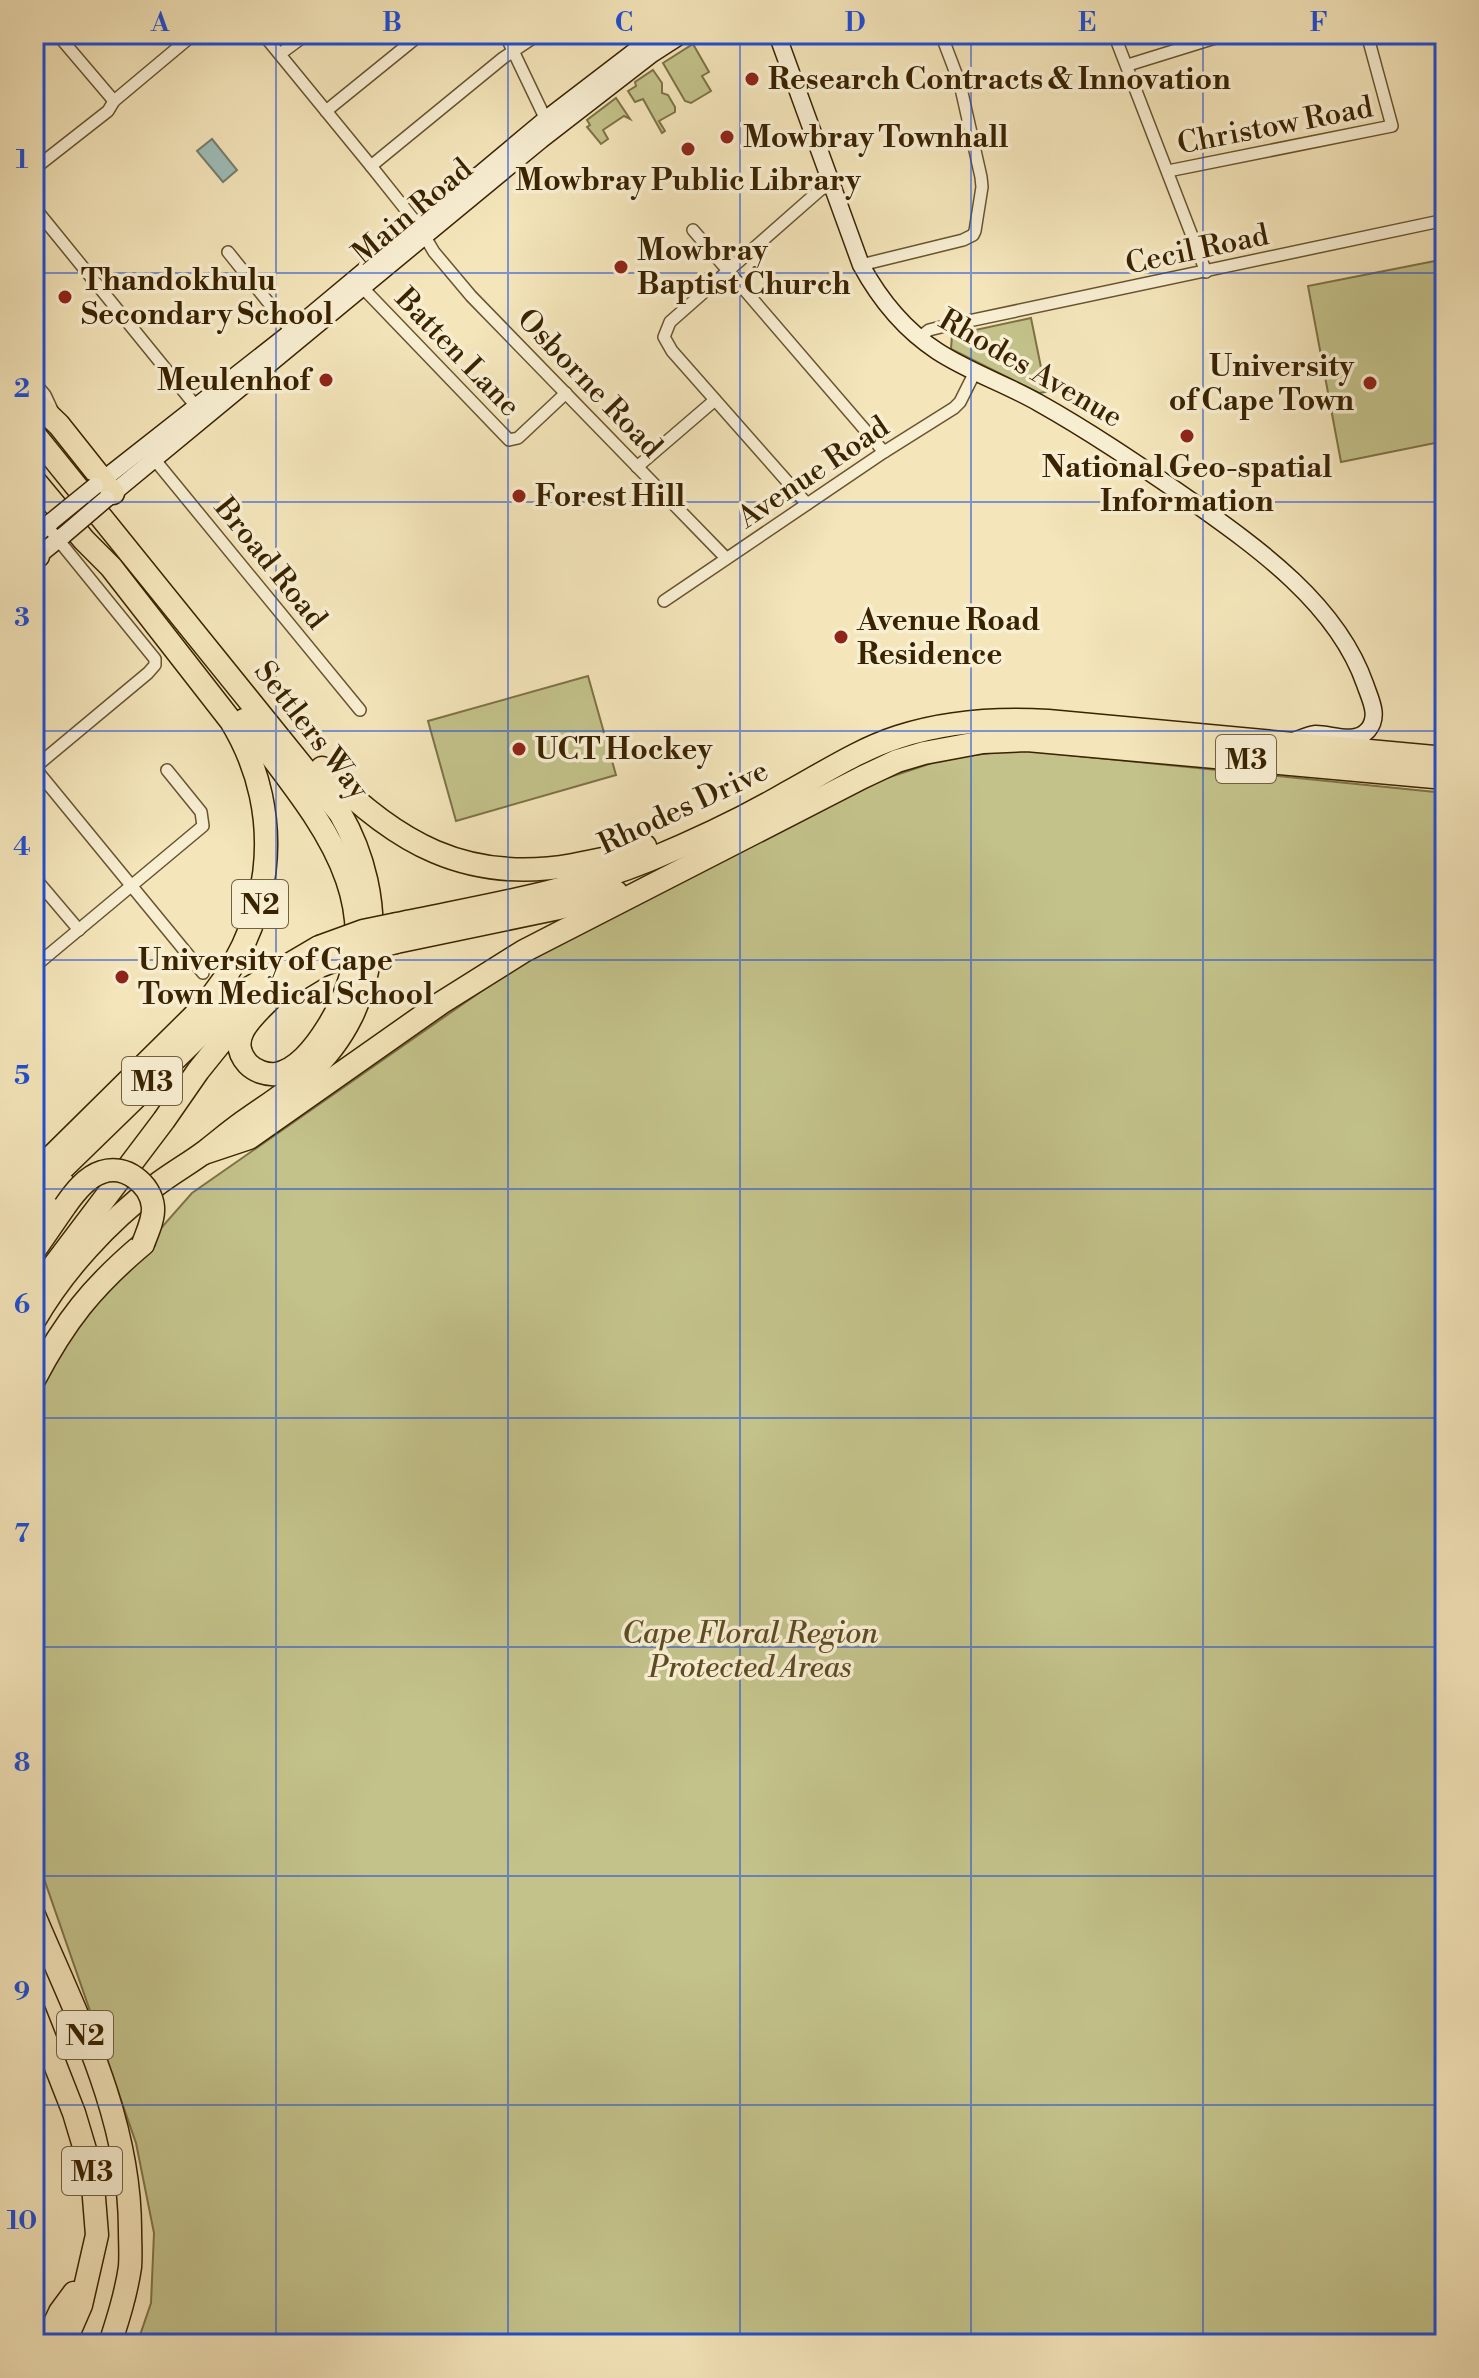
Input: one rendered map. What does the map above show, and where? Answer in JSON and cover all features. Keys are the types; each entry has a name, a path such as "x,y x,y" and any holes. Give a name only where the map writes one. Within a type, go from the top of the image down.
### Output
{"highway":[{"path":"34,401 59,425 104,490"},
{"name":"Settlers Way","path":"34,434 333,803 354,839 365,868 371,895 374,937 357,1007 330,1052 294,1086 204,1153"},
{"name":"Settlers Way","path":"34,480 130,590 220,705 246,748 256,776 266,822 267,851 264,885 251,932 220,987 34,1174"},
{"path":"130,590 172,631 237,712 328,837 348,876 357,929 348,983 335,1015 312,1048 291,1068 274,1074 258,1071 247,1062 241,1051 241,1037 249,1019 275,983"},
{"name":"Rhodes Drive","path":"34,1196 246,990 275,983 363,931 396,933 567,888 653,859 721,827 876,745 900,736 941,726 999,719 1445,758"},
{"path":"269,724 303,749 368,812 406,839 454,860 502,870 554,868 628,854 799,776 827,771"},
{"name":"Rhodes Drive","path":"204,1153 249,1138 469,984 524,951 897,761 983,742 1046,741 1445,778"},
{"path":"396,933 583,903 684,867"},
{"path":"34,1292 198,1071 235,1025 275,983"},
{"path":"34,1220 67,1182 275,983"},
{"path":"34,1272 64,1230 164,1120"},
{"path":"34,1321 70,1270 117,1220 158,1184 204,1153"},
{"path":"34,1251 85,1182 102,1171 119,1171 136,1177 148,1191 153,1208 143,1244 93,1289 72,1314 34,1380"},
{"name":"N2","path":"34,1915 105,2083 125,2159 130,2202 130,2264 122,2307 110,2344"},
{"name":"M3","path":"34,2011 74,2113 92,2173 97,2235 81,2305 65,2339"},
{"name":"N2","path":"34,2048 75,2158 82,2209 80,2265 65,2339"},
{"path":"45,2344 60,2312 74,2293"}],"street":[{"path":"57,34 114,101"},
{"path":"34,169 108,111 114,101 194,34"},
{"name":"Osborne Road","path":"263,34 371,166 471,296 726,558"},
{"path":"280,54 307,34"},
{"path":"326,111 421,34"},
{"path":"505,34 549,125"},
{"path":"371,166 539,34"},
{"name":"Main Road","path":"35,551 55,530 333,305 657,34"},
{"name":"Main Road","path":"549,125 683,34"},
{"name":"Rhodes Avenue","path":"777,34 861,265 883,298 936,351 1037,402 1095,436 1253,545 1314,602 1354,658 1374,712 1373,723 1364,734 1352,737 1314,734 1287,743"},
{"path":"861,265 963,240 975,231 981,177 960,84 941,34"},
{"path":"1114,34 1206,272"},
{"path":"1128,65 1228,34"},
{"name":"Christow Road","path":"1168,171 1392,126 1367,34"},
{"path":"807,504 672,351 664,337 670,322 831,183"},
{"path":"34,207 200,412"},
{"name":"Cecil Road","path":"920,337 931,329 1445,220"},
{"path":"693,230 884,452"},
{"path":"228,252 295,336"},
{"name":"Batten Lane","path":"358,284 509,440 518,438 566,393"},
{"path":"936,351 944,334 958,324"},
{"name":"Avenue Road","path":"664,601 954,408 975,372"},
{"path":"34,382 45,395 59,425"},
{"path":"637,467 715,400"},
{"name":"Broad Road","path":"150,452 360,710"},
{"path":"55,530 153,653 155,665 34,767 203,973"},
{"path":"34,967 201,829 205,821 201,812 167,770"},
{"path":"34,877 38,891 79,930"}],"green space":[{"path":"693,44 709,72 702,76 711,91 691,103 685,101 663,63"},
{"path":"653,70 662,83 662,93 668,95 675,107 675,112 659,121 665,131 662,133 643,99 635,102 628,91"},
{"path":"616,98 630,119 624,116 603,130 608,139 601,144 587,127 590,125 587,120"},
{"path":"1445,259 1445,441 1341,462 1308,286"},
{"path":"1031,318 1046,392 1039,393 951,349 952,335"},
{"path":"588,676 616,775 456,821 428,721"},
{"name":"Cape Floral Region Protected Areas","path":"1019,750 1445,793 1445,2344 137,2344 151,2303 154,2233 136,2143 34,1850 34,1399 71,1330 192,1193 526,960 884,779 947,758"}],"water":[{"path":"212,139 237,170 223,182 197,151"}],"place":[{"name":"Research Contracts & Innovation","path":"752,79"},
{"name":"Mowbray Townhall","path":"727,137"},
{"name":"Mowbray Public Library","path":"688,149"},
{"name":"Mowbray Baptist Church","path":"621,267"},
{"name":"Thandokhulu Secondary School","path":"65,297"},
{"name":"Meulenhof","path":"326,380"},
{"name":"University of Cape Town","path":"1370,383"},
{"name":"National Geo-spatial Information","path":"1187,436"},
{"name":"Forest Hill","path":"519,496"},
{"name":"Avenue Road Residence","path":"841,637"},
{"name":"UCT Hockey","path":"519,749"},
{"name":"University of Cape Town Medical School","path":"122,977"}]}
